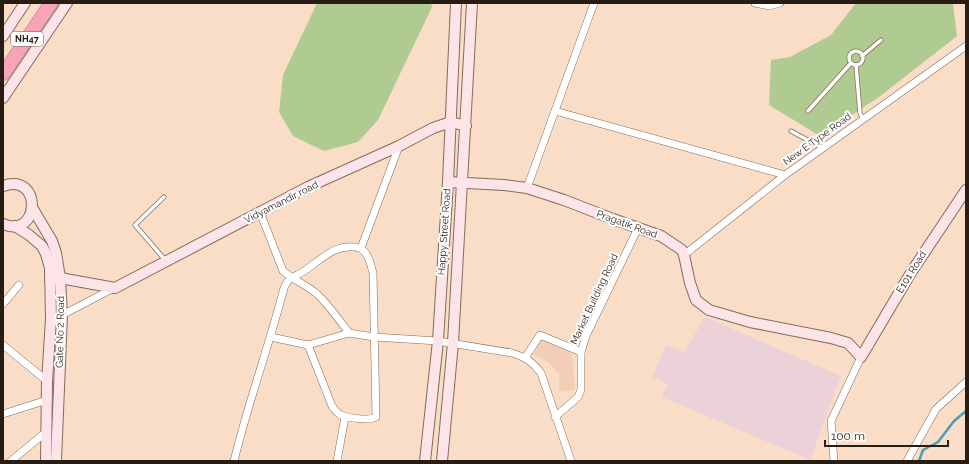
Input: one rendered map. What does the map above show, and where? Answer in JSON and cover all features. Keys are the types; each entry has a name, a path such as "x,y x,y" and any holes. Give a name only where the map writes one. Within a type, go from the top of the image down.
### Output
{"highway":[{"name":"NH47","path":"3,62 42,3"},
{"name":"NH47","path":"3,74 51,3"}],"street":[{"path":"3,36 25,3"},
{"path":"3,98 67,3"},
{"name":"Happy Street Road","path":"424,461 438,341 448,182 456,3"},
{"name":"Happy Street Road","path":"442,461 453,343 472,3"},
{"path":"527,188 594,3"},
{"path":"755,3 775,5 780,3"},
{"name":"New E Type Road","path":"684,255 785,175 966,46"},
{"path":"452,101 467,105"},
{"path":"555,111 785,175"},
{"path":"451,122 466,126"},
{"name":"Vidyamandir road","path":"115,288 308,187 399,146 433,128 451,122"},
{"path":"450,142 465,145"},
{"path":"361,248 399,146"},
{"name":"Pragatik Road","path":"448,182 527,188 661,236 682,250 684,255"},
{"name":"Gate No 2 Road","path":"3,186 14,184 23,187 29,193 33,209 52,241 56,253 47,381 46,461"},
{"name":"E101 Road","path":"861,357 912,271 966,190"},
{"path":"3,224 7,226 15,226 23,223 30,216 33,209"},
{"path":"260,212 283,271 322,299 349,333"},
{"name":"Gate No 2 Road","path":"15,226 30,235 42,246 55,279 62,315 56,461"},
{"name":"Market Building Road","path":"555,417 578,397 580,393 581,352 586,336 638,228"},
{"path":"234,461 244,420 271,337 287,281 291,277 304,271 332,250 348,246 361,248 367,255 373,274 376,417 371,419 345,417 340,415 332,406 308,345"},
{"path":"684,255 690,284 696,300 709,310 750,322 832,338 848,343 861,357 831,421 834,461"},
{"path":"55,279 115,288"},
{"path":"3,304 19,285"},
{"path":"51,324 62,315 115,288"},
{"path":"271,337 308,345 349,333 453,343 512,353 525,358 536,365 541,373 570,461"},
{"path":"525,358 540,334 581,352"},
{"path":"3,345 47,381"},
{"path":"907,461 936,409 966,382"},
{"path":"3,414 47,400"},
{"path":"337,461 345,417"},
{"path":"11,461 46,432"}],"lane":[{"path":"862,56 857,51 853,51 848,59 851,63 856,65 860,64 862,61 862,56 881,40"},
{"path":"808,111 851,63"},
{"path":"856,65 860,113 863,119"},
{"path":"791,131 822,148"},
{"path":"164,197 135,225 167,261"}],"shaded area":[{"path":"705,317 841,376 810,460 662,397 668,384 652,377 666,345 684,352"},
{"path":"541,339 572,354 575,390 559,392 559,374 549,363 534,355"}],"green space":[{"path":"317,3 431,3 432,7 378,120 358,142 324,151 293,136 279,112 283,75"},
{"path":"856,3 953,4 957,36 879,97 820,136 769,105 771,60 790,57 831,35"}],"waterway":[{"path":"919,461 923,450 938,442 954,421 966,411"}]}
